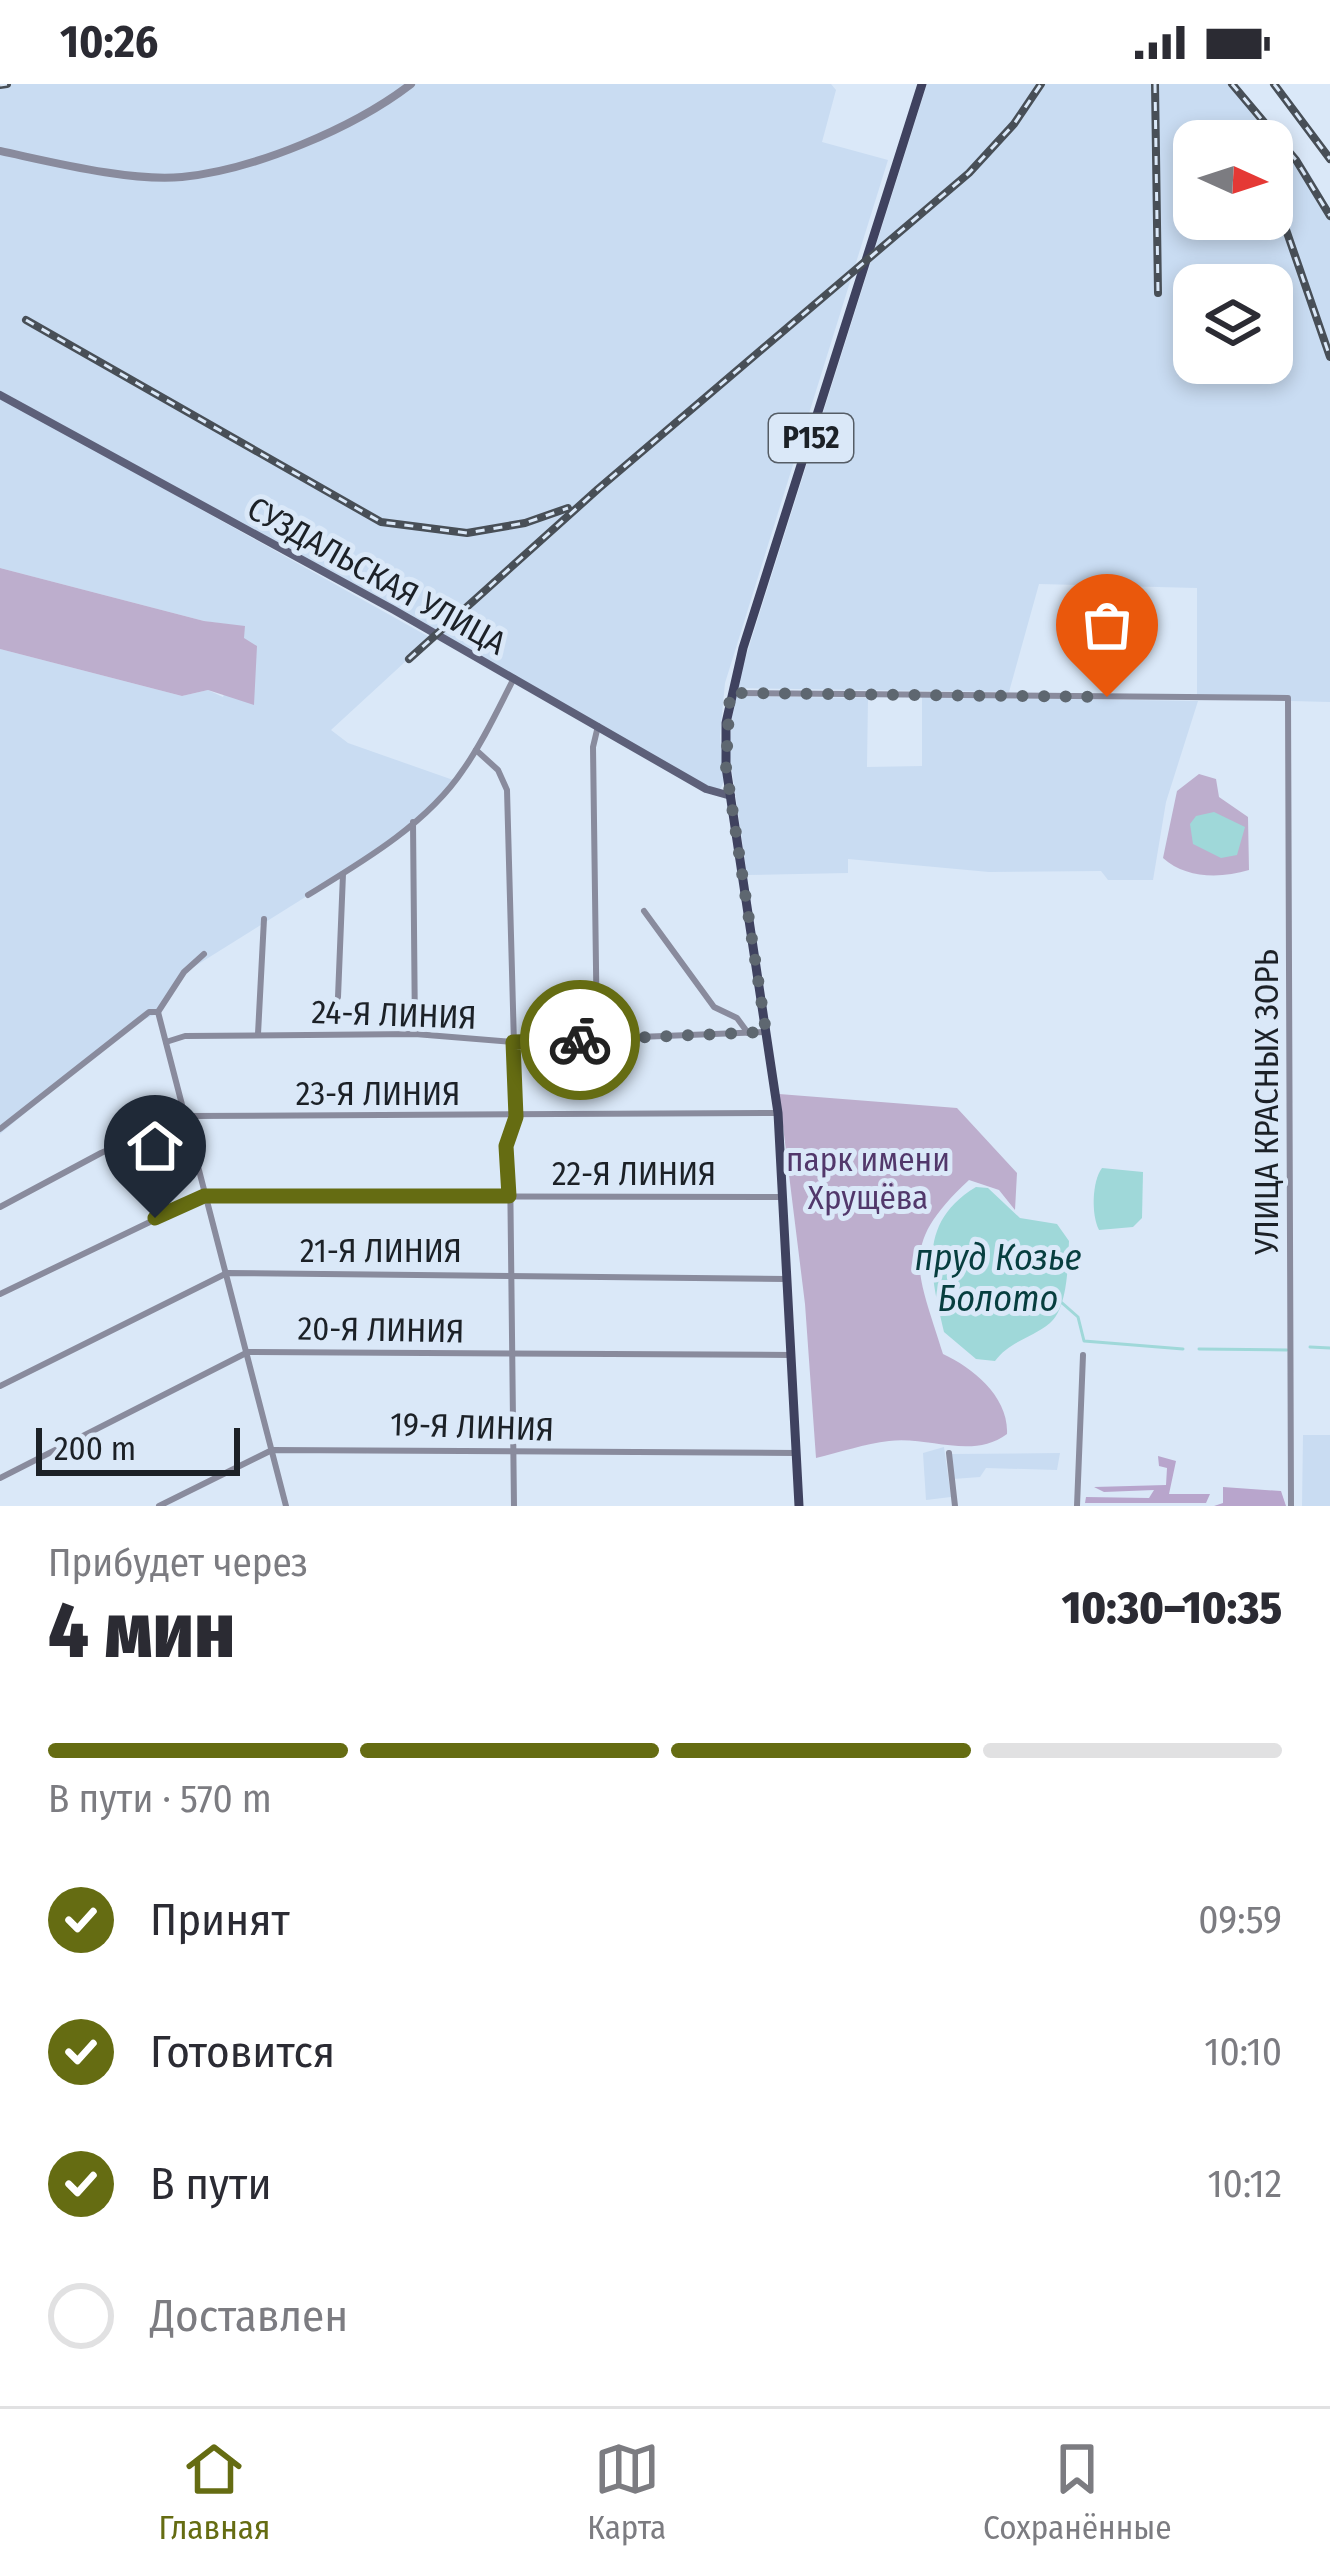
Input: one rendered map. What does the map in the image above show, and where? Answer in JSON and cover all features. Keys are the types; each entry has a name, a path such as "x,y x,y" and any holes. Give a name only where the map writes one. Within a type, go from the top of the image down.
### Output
{"main road":[{"name":"Р152","path":"799,1506 778,1113 724,746 730,693 922,84"},
{"name":"СУЗДАЛЬСКАЯ УЛИЦА","path":"0,395 514,678 706,790 730,796"}],"street":[{"path":"0,152 184,177 329,135 411,84"},
{"path":"308,896 413,822 461,775 514,678"},
{"name":"УЛИЦА КРАСНЫХ ЗОРЬ","path":"730,693 1288,698 1291,1506"},
{"path":"597,1040 593,746 598,726"},
{"path":"476,750 499,770 507,790 516,1117 506,1146 514,1506"},
{"path":"413,822 415,1034"},
{"path":"338,997 343,874"},
{"path":"644,911 714,1007 737,1018 748,1034"},
{"path":"258,1034 265,919"},
{"path":"204,953 184,972 158,1012 286,1506"},
{"path":"0,1129 149,1012 158,1012"},
{"name":"24-Я ЛИНИЯ","path":"166,1042 258,1034 415,1034 513,1042 766,1032"},
{"name":"23-Я ЛИНИЯ","path":"0,1208 101,1153 185,1116 778,1113"},
{"name":"22-Я ЛИНИЯ","path":"0,1294 204,1196 786,1197"},
{"name":"21-Я ЛИНИЯ","path":"0,1386 226,1274 789,1278"},
{"name":"20-Я ЛИНИЯ","path":"0,1478 248,1352 792,1355"},
{"path":"1077,1506 1083,1355"},
{"name":"19-Я ЛИНИЯ","path":"159,1506 272,1450 796,1453"},
{"path":"950,1453 955,1506"}],"shaded area":[{"path":"0,84 831,84 836,90 822,142 888,160 725,683 720,736 724,781 719,792 0,391"},
{"path":"927,84 1236,84 1266,120 1173,120 1173,240 1293,240 1293,153 1330,209 1330,702 1291,701 1288,695 1197,695 1197,588 1039,584 1009,692 736,688"},
{"path":"0,397 431,638 331,730 348,743 456,781 406,834 184,973 154,1015 131,1025 0,1134 0,649 182,696 208,690 223,697 245,627 204,621 0,568"},
{"path":"734,696 868,698 867,767 922,766 922,697 1198,701 1166,802 1153,880 1108,880 1101,871 989,872 848,859 848,873 747,875 729,750"},
{"path":"1303,1435 1330,1435 1330,1506 1302,1506"},
{"path":"944,1447 951,1497 926,1500 923,1453"},
{"path":"1060,1453 1057,1470 986,1468 980,1477 953,1479 951,1454"},
{"path":"1158,1456 1176,1461 1169,1494 1210,1494 1206,1503 1085,1503 1086,1497 1149,1498 1154,1490 1104,1492 1094,1487 1166,1485 1167,1468 1159,1466"},
{"path":"1223,1487 1281,1491 1286,1506 1214,1506 1223,1503"}],"green space":[{"path":"0,568 204,621 245,626 244,638 257,646 254,705 208,690 182,696 0,649"},
{"path":"1199,774 1216,779 1219,797 1248,817 1249,870 1203,875 1182,870 1163,858 1177,791"},
{"name":"парк имени Хрущёва","path":"779,1094 957,1108 1017,1173 1015,1210 999,1190 969,1180 931,1223 920,1260 926,1300 943,1354 966,1367 996,1396 1007,1434 994,1442 965,1446 889,1441 816,1458 805,1304"}],"water":[{"path":"1214,812 1245,827 1237,855 1221,858 1193,844 1190,824 1196,816"},
{"path":"1102,1168 1143,1172 1142,1218 1133,1227 1099,1230 1094,1198"},
{"name":"пруд Козье Болото","path":"976,1187 988,1188 1020,1218 1057,1224 1069,1241 1066,1285 1056,1316 995,1361 976,1359 944,1332 935,1291 936,1234 957,1201"}],"waterway":[{"path":"1061,1302 1078,1317 1084,1341 1183,1349"},
{"path":"1310,1347 1330,1348"},
{"path":"1199,1349 1287,1350"}],"railway":[{"path":"0,85 7,84"},
{"path":"409,659 598,489 969,173 1014,124 1041,84"},
{"path":"1155,84 1158,293"},
{"path":"1232,84 1296,160 1330,216"},
{"path":"1274,84 1330,159"},
{"path":"1290,240 1330,357"},
{"path":"26,320 381,522 467,533 525,523 568,508"}],"way so far":[{"path":"580,1040 766,1032 726,767 730,693 1107,697"}],"route":[{"path":"155,1218 204,1196 509,1196 511,1164 506,1146 516,1117 513,1042 580,1040"}]}
